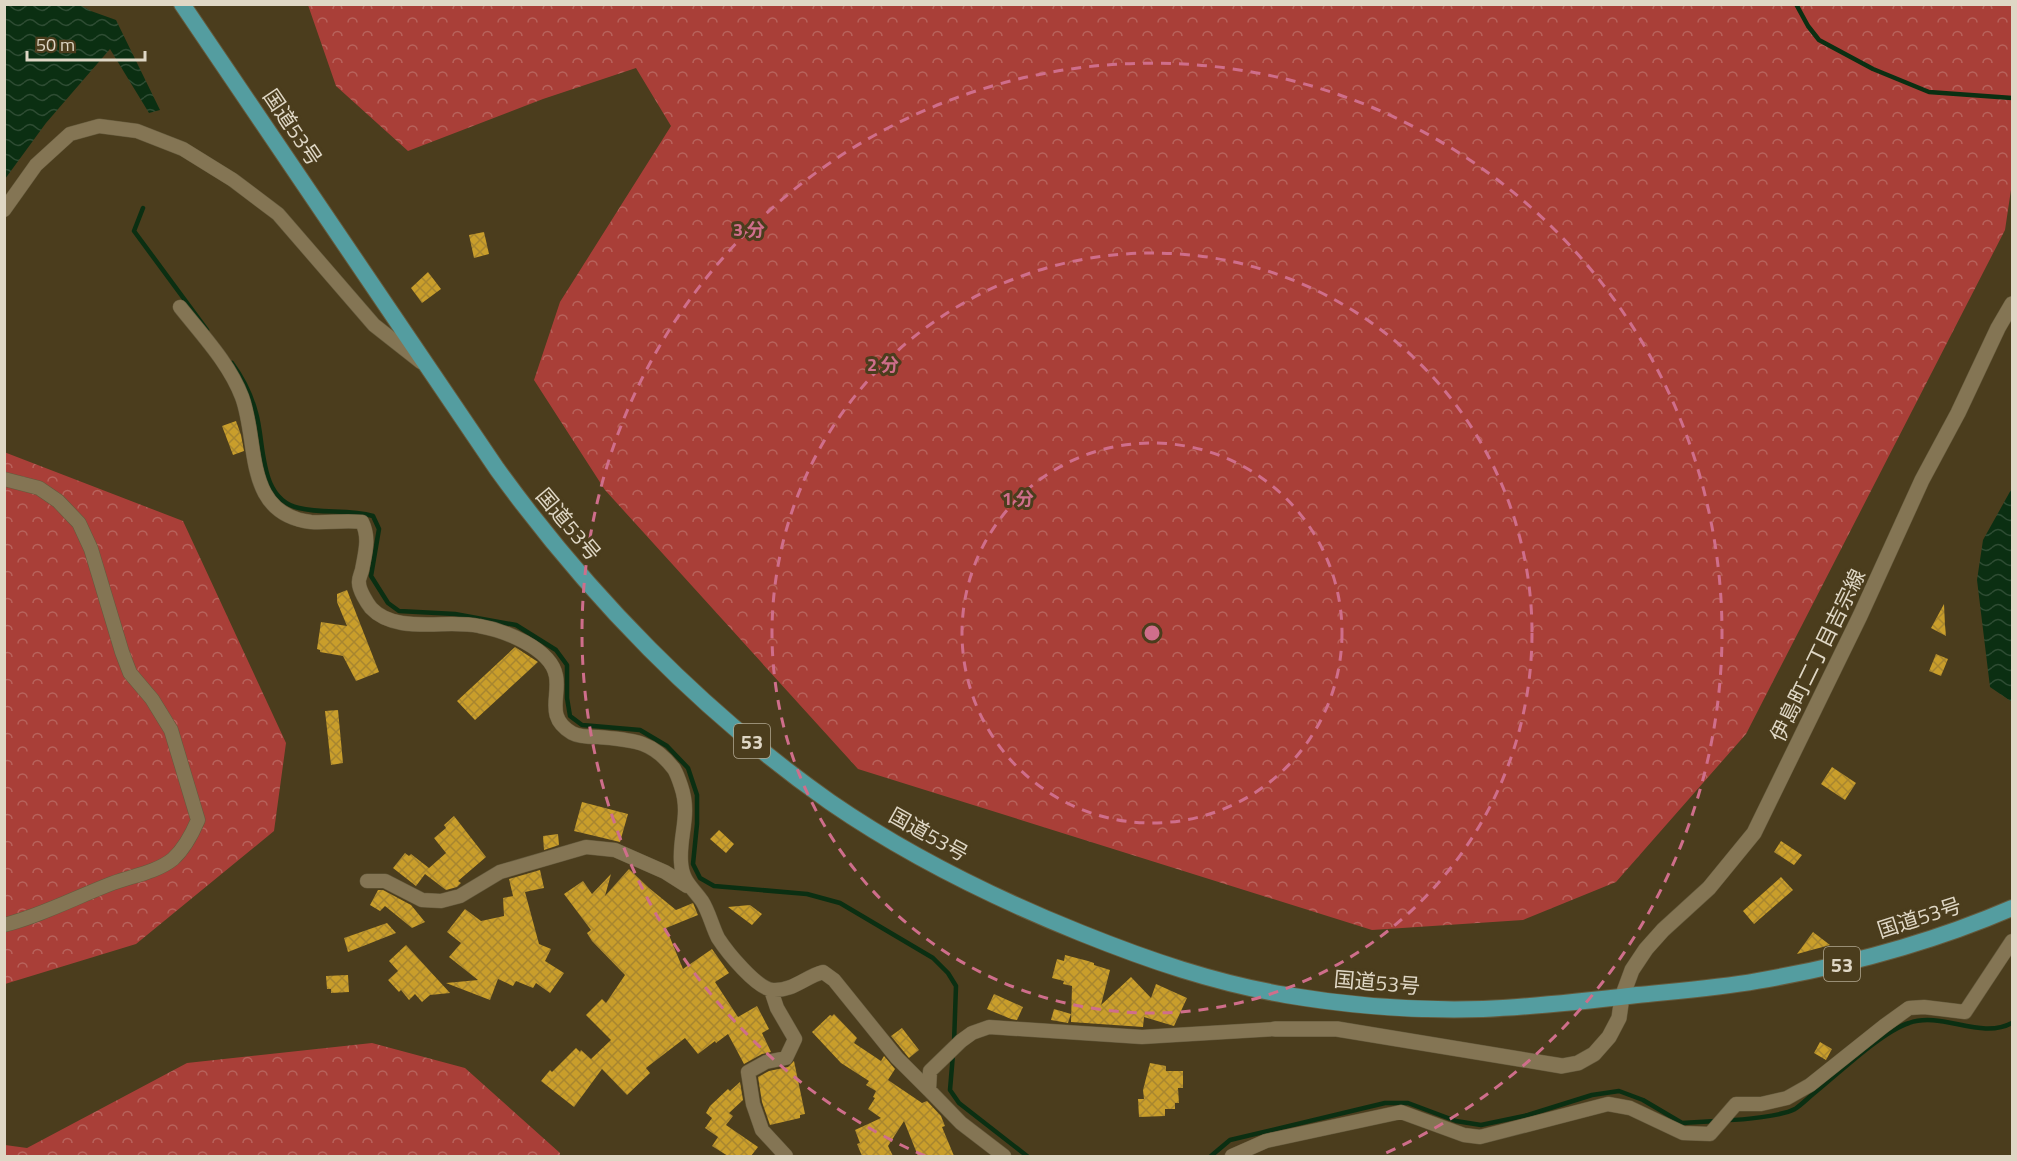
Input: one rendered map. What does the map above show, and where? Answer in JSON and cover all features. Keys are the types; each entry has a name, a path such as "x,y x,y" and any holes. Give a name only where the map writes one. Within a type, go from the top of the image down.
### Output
{"highway":[{"name":"国道53号","path":"182,4 460,417 526,509 595,590 668,665 751,740 831,802 934,864 1041,917 1182,971 1288,995 1380,1006 1485,1009 1622,997 1756,981 1839,964 1908,946 2013,908"}],"street":[{"path":"4,210 36,165 70,134 99,126 137,131 183,149 233,180 278,214 374,326 429,368"},
{"name":"伊島町二丁目吉宗線","path":"1275,1029 1337,1029 1562,1066 1578,1063 1594,1054 1609,1037 1619,1018 1622,997 1632,970 1646,949 1663,930 1709,888 1754,832 1860,616 1922,480 1958,413 1998,328 2013,304"},
{"path":"180,307 231,372 243,400 257,478 266,495 278,509 311,522 362,522 367,532 359,584 369,606 380,616 394,622 479,626 512,636 540,651 550,663 556,676 554,706 560,722 572,733 636,741 654,748 675,771 684,795 686,822 681,863 687,886"},
{"path":"4,479 39,488 58,501 79,522 91,549 130,673 152,699 171,730 198,820 189,840 173,859 32,918 4,925"},
{"path":"367,881 385,881 422,900 441,901 460,896 500,872 586,846 615,850 665,872 687,886 702,901 719,939 754,981 771,990 794,987 813,975 824,972 834,980 897,1058 961,1123 1004,1156"},
{"path":"1232,1156 1266,1141 1401,1112 1464,1135 1480,1137 1608,1104 1630,1108 1683,1133 1710,1134 1736,1104 1761,1104 1786,1098 1810,1085 1908,1008 1924,1007 1965,1011 2013,941"},
{"path":"771,990 777,1008 795,1039 786,1058 766,1062 748,1071 753,1104 762,1130 786,1156"},
{"path":"929,1090 930,1071 940,1060 972,1033 989,1028 1142,1037 1275,1029"}],"green space":[{"path":"308,5 2012,5 2012,183 2005,230 1746,734 1616,882 1523,920 1372,930 858,769 605,490 534,380 560,302 671,126 636,68 543,99 408,151 336,86"},
{"path":"4,452 183,521 286,743 274,831 136,944 5,984"},
{"path":"372,1043 465,1068 560,1153 560,1156 5,1156 5,1145 27,1148 187,1063"}],"water":[{"path":"5,4 80,5 116,20 160,110 149,113 110,49 46,123 5,179"},
{"path":"2012,488 2012,702 1990,687 1977,580 1983,540"}],"building":[{"path":"484,232 489,254 474,258 469,235"},
{"path":"428,272 441,289 422,303 411,288"},
{"path":"236,421 244,451 233,455 222,426"},
{"path":"347,590 379,672 356,681 343,656 320,652 317,649 321,622 347,626 337,602 337,594"},
{"path":"1944,604 1945,625 1946,636 1931,628"},
{"path":"515,647 538,662 475,720 457,701"},
{"path":"1936,654 1948,659 1941,676 1929,671"},
{"path":"338,710 343,763 331,765 325,711"},
{"path":"1832,767 1856,783 1845,800 1821,784"},
{"path":"582,802 628,814 620,842 574,831"},
{"path":"454,816 486,857 458,881 461,883 457,887 446,890 425,874 416,886 393,868 405,853 409,856 411,854 429,868 446,853 434,838 446,828 444,825"},
{"path":"719,830 734,844 726,853 710,839"},
{"path":"558,834 559,845 544,850 543,836"},
{"path":"1781,841 1802,855 1794,865 1774,852"},
{"path":"629,869 676,910 693,903 698,915 666,928 683,969 712,949 729,973 715,982 738,1017 757,1006 769,1029 762,1033 771,1052 762,1054 744,1064 728,1034 698,1054 685,1038 646,1068 650,1073 627,1095 602,1069 574,1107 541,1081 550,1070 552,1072 576,1048 591,1059 611,1040 586,1015 602,999 606,1003 625,975 592,941 587,933 591,930 564,894 583,881 592,894 611,874 605,896"},
{"path":"540,870 544,888 525,892 539,944 551,949 545,961 564,973 550,993 536,983 533,988 516,981 513,986 498,979 490,1000 446,983 478,980 449,957 461,943 447,932 465,909 481,921 504,916 503,898 513,896 509,879"},
{"path":"1781,877 1793,890 1754,924 1743,911"},
{"path":"378,890 383,890 411,905 425,922 412,928 385,906 380,911 370,905"},
{"path":"750,905 762,914 752,925 728,907"},
{"path":"387,923 396,933 348,952 344,938"},
{"path":"1813,932 1830,945 1797,954"},
{"path":"406,945 450,993 430,995 422,1002 415,994 409,1000 388,980 398,971 389,961"},
{"path":"1065,955 1110,970 1101,1005 1131,977 1151,998 1156,984 1187,998 1174,1026 1144,1017 1143,1027 1071,1022 1072,986 1052,978 1057,959 1064,961"},
{"path":"348,975 349,992 331,993 331,989 327,989 326,976"},
{"path":"994,994 1023,1007 1017,1020 987,1009"},
{"path":"1054,1009 1071,1014 1068,1023 1051,1020"},
{"path":"834,1014 857,1038 854,1043 881,1061 884,1056 895,1069 888,1080 922,1103 927,1101 941,1116 945,1126 942,1127 954,1156 918,1156 904,1121 888,1146 893,1156 862,1156 855,1130 881,1118 868,1109 875,1098 873,1097 876,1091 866,1085 869,1081 841,1063 812,1032"},
{"path":"902,1028 919,1050 909,1058 891,1036"},
{"path":"1820,1042 1832,1049 1826,1060 1814,1053"},
{"path":"794,1061 805,1114 800,1115 800,1118 770,1125 762,1102 758,1077 769,1071 788,1067"},
{"path":"1150,1063 1166,1066 1166,1071 1183,1071 1183,1088 1178,1088 1179,1103 1175,1103 1175,1109 1165,1109 1165,1116 1139,1117 1138,1099 1144,1099 1143,1090"},
{"path":"740,1082 743,1100 729,1113 733,1116 726,1125 758,1147 751,1156 728,1156 712,1146 718,1137 705,1128 712,1118 706,1113 728,1089 730,1091"}],"waterway":[{"path":"1796,4 1819,40 1873,69 1929,92 2012,98"},
{"path":"143,208 134,231 207,330"},
{"path":"232,363 240,374 254,406 265,468 276,494 286,503 299,508 373,516 379,529 371,576 388,603 399,611 455,614 516,625 556,650 567,665 567,698 570,716 582,725 640,730 667,746 688,768 697,795 693,864 700,878 714,886 807,894 840,903 933,958 948,973 956,986 954,1043"},
{"path":"1727,1120 1772,1116 1795,1109 1873,1044 1909,1023 1935,1020 1987,1028 2012,1023"},
{"path":"953,1054 950,1090 959,1103 1027,1156"},
{"path":"1211,1156 1230,1140 1385,1103 1408,1103 1456,1121 1481,1125 1528,1115 1592,1095 1619,1091 1643,1100 1682,1123 1716,1121"}]}
